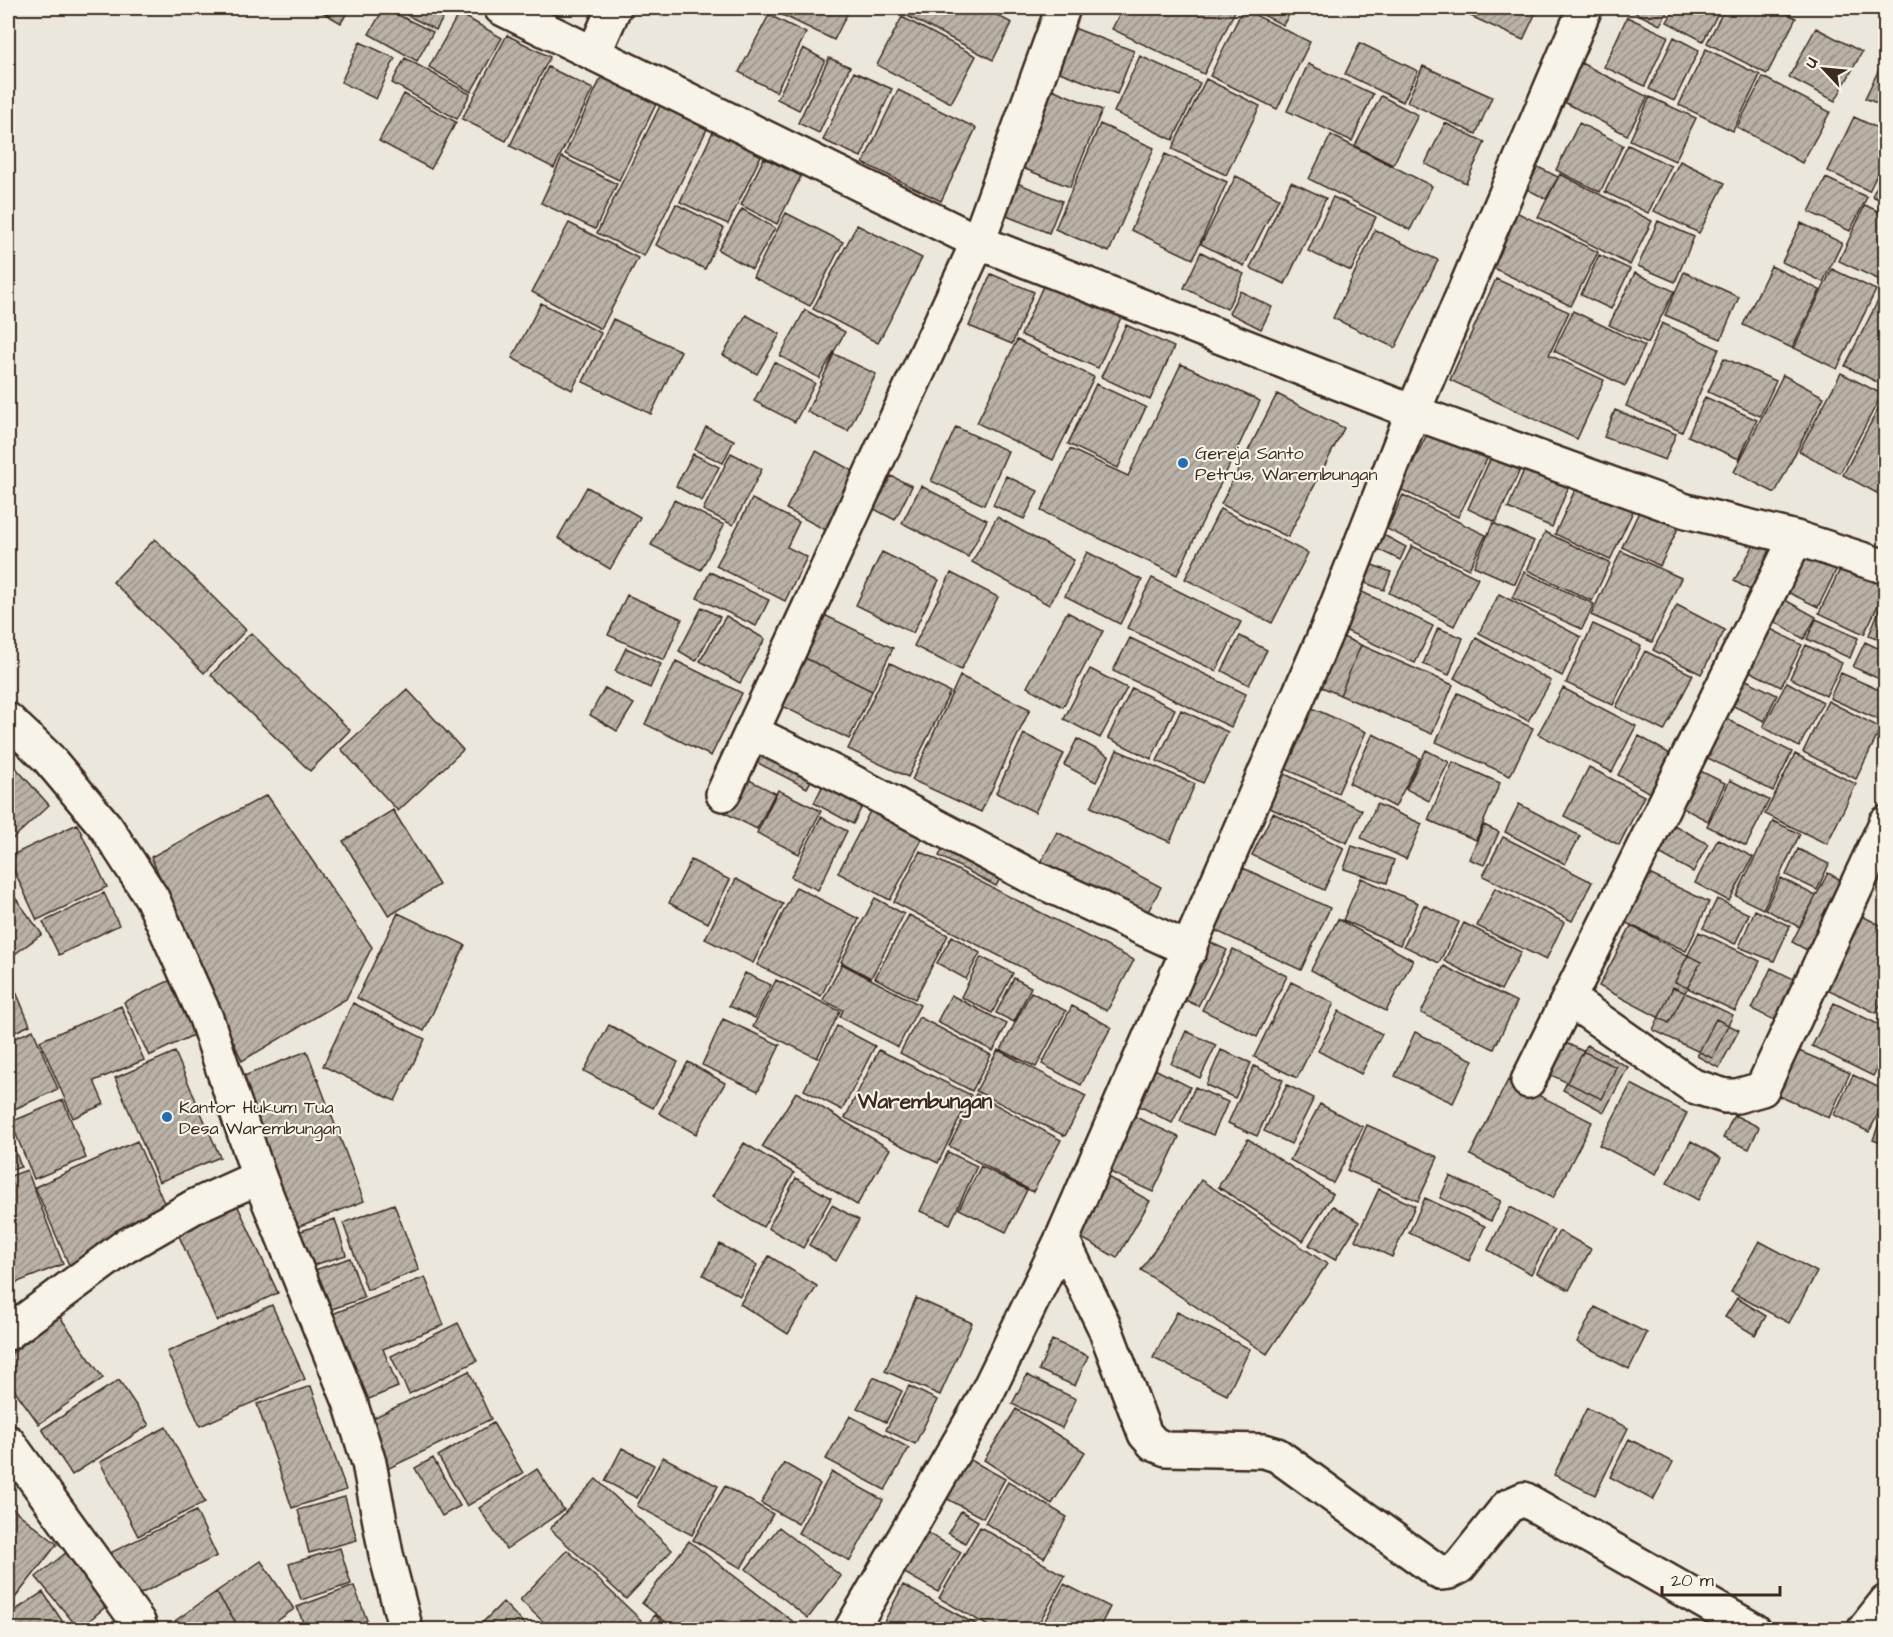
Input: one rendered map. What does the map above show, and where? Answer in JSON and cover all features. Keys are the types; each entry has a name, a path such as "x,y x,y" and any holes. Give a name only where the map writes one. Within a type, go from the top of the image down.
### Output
{"street":[{"path":"501,8 978,242 1413,412 1686,511 1796,538 1886,567"},
{"path":"594,53 614,8"},
{"path":"723,794 978,242 1063,8"},
{"path":"851,1629 982,1403 1062,1239 1324,639 1413,412 1585,8"},
{"path":"1528,1081 1796,538"},
{"path":"8,720 48,758 106,827 152,898 206,1018 260,1177 350,1402 369,1462 386,1554 406,1629"},
{"path":"752,732 849,780 1032,877 1190,950"},
{"path":"1569,999 1693,1086 1725,1096 1737,1096 1762,1089 1886,823"},
{"path":"8,1333 124,1247 195,1206 260,1177"},
{"path":"1062,1239 1104,1326 1145,1434 1154,1444 1166,1449 1264,1451 1277,1455 1440,1573 1459,1567 1508,1506 1524,1499 1754,1629"},
{"path":"8,1442 141,1629"},
{"path":"1864,1629 1886,1602"}],"building":[{"path":"315,8 350,8 341,23"},
{"path":"384,8 433,32 417,61 369,34"},
{"path":"393,8 449,8 436,30"},
{"path":"768,8 850,8 834,40"},
{"path":"892,8 983,8 1012,23 993,60"},
{"path":"1123,8 1229,8 1235,11 1204,74 1112,29"},
{"path":"1249,8 1293,8 1283,25"},
{"path":"1453,8 1538,8 1523,40"},
{"path":"1626,8 1669,8 1660,25"},
{"path":"1675,8 1721,8 1703,41 1667,22"},
{"path":"1725,8 1776,8 1796,18 1767,74 1707,43"},
{"path":"1243,9 1310,42 1277,109 1210,76"},
{"path":"459,13 502,38 471,92 429,67"},
{"path":"769,15 806,33 776,92 739,72"},
{"path":"902,17 976,56 951,103 877,65"},
{"path":"1627,17 1668,36 1645,86 1604,67"},
{"path":"1066,25 1134,51 1117,94 1049,68"},
{"path":"1816,28 1862,52 1835,101 1789,77"},
{"path":"507,35 550,57 506,141 462,119"},
{"path":"1674,37 1699,50 1674,101 1649,89"},
{"path":"360,42 395,58 376,99 341,82"},
{"path":"1360,43 1418,71 1403,102 1345,74"},
{"path":"803,48 825,60 799,110 777,99"},
{"path":"1706,49 1760,75 1733,131 1679,105"},
{"path":"1886,55 1886,107 1865,98"},
{"path":"1140,56 1200,83 1173,140 1114,112"},
{"path":"405,58 470,94 457,119 392,83"},
{"path":"829,58 850,67 819,133 798,123"},
{"path":"1581,63 1648,97 1627,135 1562,101"},
{"path":"1308,64 1373,94 1352,141 1287,111"},
{"path":"1423,66 1492,97 1476,134 1407,102"},
{"path":"548,67 593,89 554,168 510,146"},
{"path":"854,72 892,89 861,157 823,140"},
{"path":"603,74 658,100 619,180 565,154"},
{"path":"1763,77 1830,112 1802,163 1737,127"},
{"path":"1206,79 1260,106 1226,175 1172,149"},
{"path":"1047,87 1102,110 1070,187 1015,165"},
{"path":"898,90 976,128 941,201 863,163"},
{"path":"404,94 456,122 431,169 379,141"},
{"path":"1381,96 1418,115 1393,165 1355,146"},
{"path":"1650,97 1696,118 1675,161 1630,140"},
{"path":"661,104 708,127 644,256 597,233"},
{"path":"1854,117 1886,132 1886,157 1869,191 1828,171"},
{"path":"719,119 767,143 728,224 680,202"},
{"path":"1445,123 1485,142 1466,183 1425,164"},
{"path":"1579,123 1623,145 1600,192 1556,170"},
{"path":"1100,124 1154,148 1109,252 1055,229"},
{"path":"1331,135 1432,186 1410,230 1309,179"},
{"path":"1628,145 1671,166 1648,213 1605,192"},
{"path":"1165,154 1227,182 1193,259 1131,230"},
{"path":"562,157 617,184 595,229 541,203"},
{"path":"764,158 801,176 777,224 741,205"},
{"path":"1680,161 1725,183 1699,233 1654,211"},
{"path":"1530,163 1558,177 1546,199 1519,185"},
{"path":"1886,168 1886,202 1872,196"},
{"path":"1560,174 1652,221 1630,265 1538,217"},
{"path":"1236,176 1279,198 1244,266 1201,244"},
{"path":"1826,178 1867,197 1850,231 1809,212"},
{"path":"1007,179 1062,201 1049,233 994,211"},
{"path":"1291,182 1326,198 1285,284 1250,268"},
{"path":"1333,197 1376,217 1351,271 1308,251"},
{"path":"676,204 724,228 705,269 656,245"},
{"path":"1865,205 1886,215 1886,283 1839,261"},
{"path":"742,209 775,228 752,269 718,250"},
{"path":"1514,211 1598,252 1571,306 1487,265"},
{"path":"786,213 843,242 810,306 753,277"},
{"path":"1658,221 1694,237 1675,282 1638,266"},
{"path":"569,223 638,258 601,329 532,292"},
{"path":"1801,223 1842,243 1823,282 1782,262"},
{"path":"857,225 922,258 878,343 813,309"},
{"path":"1375,230 1438,260 1395,348 1333,318"},
{"path":"1201,252 1244,274 1227,309 1184,288"},
{"path":"1599,255 1630,269 1611,309 1581,295"},
{"path":"1771,266 1820,290 1792,348 1743,325"},
{"path":"1832,269 1876,290 1837,369 1794,348"},
{"path":"1684,272 1739,297 1721,339 1665,315"},
{"path":"1635,273 1674,291 1648,343 1609,325"},
{"path":"991,274 1034,292 1012,344 969,326"},
{"path":"1047,277 1124,311 1098,368 1021,335"},
{"path":"1496,279 1569,312 1549,355 1604,380 1577,439 1450,380"},
{"path":"1885,287 1886,376 1881,384 1845,366"},
{"path":"1240,291 1272,307 1261,329 1229,313"},
{"path":"541,303 601,333 572,390 512,358"},
{"path":"805,310 845,332 819,378 780,356"},
{"path":"1573,311 1645,346 1625,386 1554,351"},
{"path":"746,315 780,334 757,374 723,355"},
{"path":"613,319 681,351 651,414 583,382"},
{"path":"1662,323 1719,349 1682,432 1626,406"},
{"path":"1126,325 1174,347 1150,400 1101,377"},
{"path":"1017,340 1094,377 1053,460 977,423"},
{"path":"834,354 876,374 848,431 807,412"},
{"path":"1724,358 1776,381 1760,416 1708,392"},
{"path":"774,362 815,383 795,422 754,401"},
{"name":"Gereja Santo Petrus, Warembungan","path":"1181,364 1260,401 1177,575 1041,511 1070,449 1128,476"},
{"path":"1841,373 1882,394 1840,473 1799,451"},
{"path":"1783,375 1824,397 1775,493 1734,472"},
{"path":"1096,384 1146,407 1118,468 1068,444"},
{"path":"1277,394 1344,428 1288,537 1221,504"},
{"path":"1705,397 1757,420 1739,459 1688,436"},
{"path":"1884,398 1886,399 1886,498 1843,475"},
{"path":"1615,410 1676,434 1665,460 1604,437"},
{"path":"1433,422 1491,451 1458,517 1400,489"},
{"path":"706,427 734,440 723,463 695,450"},
{"path":"956,427 1008,451 984,505 931,481"},
{"path":"1495,448 1524,461 1496,522 1468,509"},
{"path":"816,451 862,476 831,533 786,509"},
{"path":"731,453 762,469 733,525 703,510"},
{"path":"693,454 719,467 702,501 676,486"},
{"path":"1529,458 1573,476 1552,527 1508,508"},
{"path":"891,476 912,486 895,520 874,509"},
{"path":"1006,476 1038,491 1024,519 993,505"},
{"path":"1579,481 1635,507 1610,560 1555,534"},
{"path":"921,486 987,520 968,557 902,523"},
{"path":"587,487 640,517 610,569 558,538"},
{"path":"1403,495 1486,535 1469,569 1387,529"},
{"path":"752,499 799,522 787,547 807,557 785,601 716,566"},
{"path":"674,500 724,525 701,570 651,545"},
{"path":"1644,502 1682,520 1660,566 1622,547"},
{"path":"1220,509 1308,553 1272,623 1185,579"},
{"path":"997,517 1074,560 1049,605 972,562"},
{"path":"1493,523 1534,541 1515,584 1474,566"},
{"path":"1545,532 1610,563 1592,601 1527,570"},
{"path":"1380,533 1406,547 1400,560 1373,547"},
{"path":"155,539 246,630 204,673 113,582"},
{"path":"1757,539 1782,552 1759,595 1734,581"},
{"path":"1801,543 1840,562 1818,607 1779,588"},
{"path":"1412,546 1478,578 1454,626 1389,593"},
{"path":"1621,551 1681,578 1652,642 1591,615"},
{"path":"882,552 939,580 913,633 856,605"},
{"path":"1087,552 1142,580 1120,624 1065,596"},
{"path":"1846,557 1886,576 1886,589 1864,634 1819,613"},
{"path":"1367,563 1391,572 1384,590 1360,581"},
{"path":"710,572 769,600 756,626 697,598"},
{"path":"1524,572 1594,604 1582,629 1512,598"},
{"path":"951,573 998,597 961,670 914,646"},
{"path":"1152,578 1241,622 1216,671 1127,628"},
{"path":"1356,589 1433,626 1415,663 1338,627"},
{"path":"1499,594 1581,637 1562,676 1479,633"},
{"path":"627,595 682,619 664,660 608,635"},
{"path":"1776,595 1816,617 1804,639 1765,616"},
{"path":"1677,605 1725,630 1701,674 1653,650"},
{"path":"702,607 720,617 696,661 679,651"},
{"path":"1880,608 1886,610 1886,642 1869,635"},
{"path":"818,612 893,648 872,691 797,654"},
{"path":"1067,612 1103,631 1063,707 1027,687"},
{"path":"726,616 765,639 740,683 700,661"},
{"path":"1816,619 1858,638 1850,658 1807,639"},
{"path":"1593,624 1641,646 1613,705 1566,683"},
{"path":"1763,625 1802,645 1781,687 1741,667"},
{"path":"1438,628 1463,638 1449,675 1423,664"},
{"path":"1329,631 1361,645 1340,695 1308,681"},
{"path":"251,633 350,730 310,771 211,675"},
{"path":"1240,636 1267,650 1249,685 1222,671"},
{"path":"1130,638 1246,694 1231,727 1113,671"},
{"path":"1476,638 1551,681 1528,721 1454,678"},
{"path":"1865,642 1886,652 1886,682 1853,667"},
{"path":"1361,645 1453,685 1432,734 1340,695"},
{"path":"1806,645 1842,663 1826,696 1790,678"},
{"path":"626,648 661,664 650,688 615,671"},
{"path":"1645,651 1693,675 1664,731 1616,707"},
{"path":"797,654 872,691 849,739 774,702"},
{"path":"676,661 742,693 711,756 645,724"},
{"path":"890,663 950,692 908,777 848,749"},
{"path":"1090,669 1127,688 1100,738 1064,719"},
{"path":"1841,673 1886,693 1886,704 1879,720 1830,698"},
{"path":"960,676 1030,709 981,812 912,780"},
{"path":"1740,677 1777,695 1764,721 1727,703"},
{"path":"1787,682 1823,702 1799,747 1763,727"},
{"path":"605,688 634,704 617,731 590,715"},
{"path":"1132,688 1175,709 1151,759 1108,738"},
{"path":"1563,688 1636,726 1612,772 1538,734"},
{"path":"407,689 463,750 398,811 341,749"},
{"path":"1458,693 1533,728 1510,776 1436,742"},
{"path":"1828,701 1881,728 1856,779 1803,752"},
{"path":"1303,704 1366,732 1338,793 1275,764"},
{"path":"1181,710 1228,732 1203,783 1157,761"},
{"path":"1717,714 1792,752 1773,791 1698,753"},
{"path":"1024,734 1064,754 1035,812 996,793"},
{"path":"1373,734 1420,758 1395,807 1349,783"},
{"path":"1639,736 1672,755 1650,793 1618,775"},
{"path":"761,737 819,766 807,788 750,759"},
{"path":"1077,739 1109,756 1096,782 1064,765"},
{"path":"1117,750 1195,784 1170,842 1091,807"},
{"path":"1426,750 1449,762 1429,801 1406,789"},
{"path":"1795,754 1856,784 1827,844 1765,814"},
{"path":"8,759 49,805 8,843"},
{"path":"1453,762 1500,783 1476,840 1428,820"},
{"path":"1690,766 1725,783 1708,821 1673,803"},
{"path":"1589,767 1644,796 1619,845 1564,816"},
{"path":"1274,769 1362,810 1347,843 1259,803"},
{"path":"830,771 870,791 853,824 814,803"},
{"path":"743,777 775,793 757,829 725,813"},
{"path":"1730,780 1769,800 1746,846 1707,826"},
{"path":"778,790 821,811 799,854 757,833"},
{"path":"267,795 372,947 346,999 242,1061 151,857"},
{"path":"878,796 930,824 890,900 838,873"},
{"path":"1377,804 1422,824 1406,859 1361,838"},
{"path":"1519,804 1580,836 1565,864 1505,832"},
{"path":"393,810 439,885 389,916 343,841"},
{"path":"1273,813 1344,848 1324,890 1252,855"},
{"path":"821,817 847,831 818,890 791,877"},
{"path":"1665,820 1708,844 1693,872 1650,848"},
{"path":"1773,821 1800,834 1763,909 1736,896"},
{"path":"77,824 107,887 37,920 8,857"},
{"path":"1484,825 1499,832 1484,865 1469,859"},
{"path":"1057,832 1161,887 1145,917 1041,862"},
{"path":"1503,837 1592,882 1572,921 1483,876"},
{"path":"948,839 1005,869 996,886 939,856"},
{"path":"1718,839 1753,857 1729,901 1695,883"},
{"path":"1352,846 1394,860 1387,883 1344,869"},
{"path":"1798,849 1829,864 1817,890 1786,875"},
{"path":"920,851 1134,960 1107,1011 894,902"},
{"path":"691,860 730,880 708,923 669,903"},
{"path":"1243,868 1330,908 1301,970 1214,930"},
{"path":"1647,873 1709,902 1686,951 1624,922"},
{"path":"1828,873 1854,887 1818,956 1792,942"},
{"path":"1361,878 1418,903 1400,945 1343,920"},
{"path":"1781,878 1816,896 1799,927 1765,909"},
{"path":"736,879 783,904 753,963 705,939"},
{"path":"796,887 859,919 821,996 757,965"},
{"path":"8,888 42,934 8,959"},
{"path":"1495,888 1564,922 1546,960 1477,926"},
{"path":"104,893 119,925 59,955 43,922"},
{"path":"875,898 904,914 871,978 841,962"},
{"path":"1717,899 1749,914 1735,944 1703,928"},
{"path":"1424,905 1459,922 1439,963 1404,946"},
{"path":"1755,910 1790,926 1774,961 1739,947"},
{"path":"398,913 465,945 424,1031 357,998"},
{"path":"1856,913 1886,928 1886,994 1876,1013 1821,986"},
{"path":"909,915 948,935 915,999 875,978"},
{"path":"1338,919 1413,960 1386,1011 1311,970"},
{"path":"1464,923 1521,952 1501,990 1444,961"},
{"path":"1631,926 1701,962 1669,1023 1599,986"},
{"path":"1699,932 1760,961 1735,1011 1675,982"},
{"path":"952,936 980,953 966,979 937,963"},
{"path":"1201,938 1227,950 1198,1006 1172,994"},
{"path":"1233,949 1287,976 1257,1037 1202,1010"},
{"path":"981,957 1013,973 992,1013 961,997"},
{"path":"842,964 920,1005 898,1047 840,1017 843,1010 823,1000"},
{"path":"1444,966 1517,1002 1494,1049 1421,1013"},
{"path":"1771,968 1806,985 1786,1026 1752,1009"},
{"path":"745,973 771,985 755,1018 729,1006"},
{"path":"8,976 30,1025 8,1035"},
{"path":"175,978 200,1032 149,1056 124,1002"},
{"path":"1014,978 1031,987 1014,1022 996,1013"},
{"path":"776,980 840,1011 817,1058 753,1027"},
{"path":"1291,982 1334,1003 1297,1078 1254,1057"},
{"path":"1673,987 1733,1015 1712,1058 1653,1030"},
{"path":"1031,992 1066,1011 1036,1067 1001,1050"},
{"path":"951,995 1007,1024 993,1051 937,1022"},
{"path":"353,1003 425,1039 395,1101 323,1066"},
{"path":"1834,1003 1886,1028 1886,1051 1873,1076 1812,1046"},
{"path":"121,1006 144,1060 94,1081 104,1104 73,1118 40,1041"},
{"path":"1072,1006 1111,1027 1081,1085 1042,1064"},
{"path":"1339,1011 1382,1034 1361,1074 1318,1051"},
{"path":"919,1017 991,1055 972,1091 900,1053"},
{"path":"723,1019 780,1045 758,1091 702,1065"},
{"path":"1716,1019 1739,1030 1719,1068 1697,1056"},
{"path":"609,1025 678,1062 653,1108 584,1071"},
{"path":"837,1026 875,1046 842,1110 804,1090"},
{"path":"33,1030 58,1089 8,1112 8,1041"},
{"path":"1186,1031 1216,1045 1200,1078 1171,1064"},
{"path":"1415,1032 1473,1060 1453,1103 1395,1076"},
{"path":"1566,1043 1616,1067 1602,1099 1551,1075"},
{"path":"1587,1045 1628,1067 1604,1112 1563,1090"},
{"path":"1792,1048 1850,1073 1829,1118 1772,1093"},
{"path":"879,1050 971,1095 938,1163 845,1118"},
{"path":"998,1050 1086,1096 1065,1136 976,1091"},
{"path":"1221,1050 1251,1063 1235,1098 1206,1085"},
{"path":"307,1051 364,1201 292,1229 234,1080"},
{"name":"Kantor Hukum Tua Desa Warembungan","path":"175,1052 220,1157 159,1182 115,1078"},
{"path":"688,1062 725,1083 696,1134 659,1113"},
{"path":"1147,1065 1190,1087 1172,1123 1128,1100"},
{"path":"1254,1066 1283,1080 1257,1136 1228,1123"},
{"path":"1853,1075 1886,1091 1886,1098 1869,1132 1834,1115"},
{"path":"1508,1080 1592,1122 1553,1198 1470,1155"},
{"path":"1631,1084 1687,1113 1656,1174 1599,1145"},
{"path":"1287,1085 1314,1098 1291,1144 1264,1131"},
{"path":"1195,1087 1228,1102 1213,1135 1180,1121"},
{"path":"796,1092 890,1149 857,1205 762,1147"},
{"path":"976,1094 1061,1140 1033,1192 949,1146"},
{"path":"63,1100 86,1158 34,1179 11,1122"},
{"path":"1320,1104 1363,1127 1333,1183 1290,1160"},
{"path":"1125,1112 1179,1137 1153,1192 1099,1167"},
{"path":"1883,1112 1886,1113 1886,1145 1873,1140"},
{"path":"1734,1115 1759,1127 1749,1149 1723,1138"},
{"path":"1367,1125 1438,1157 1418,1201 1347,1170"},
{"path":"8,1130 21,1167 8,1171"},
{"path":"1248,1139 1333,1194 1303,1241 1218,1187"},
{"path":"137,1141 171,1219 69,1265 35,1187"},
{"path":"1691,1141 1721,1158 1698,1200 1667,1183"},
{"path":"744,1143 794,1173 763,1227 712,1197"},
{"path":"948,1152 977,1166 950,1224 920,1211"},
{"path":"981,1166 1027,1190 1006,1232 959,1209"},
{"path":"27,1170 63,1264 8,1286 8,1177"},
{"path":"1104,1175 1150,1201 1117,1258 1071,1232"},
{"path":"1450,1176 1501,1201 1491,1221 1440,1198"},
{"path":"796,1178 831,1198 803,1248 768,1228"},
{"path":"1201,1180 1327,1264 1267,1354 1141,1270"},
{"path":"1379,1189 1415,1206 1392,1257 1355,1240"},
{"path":"234,1198 278,1293 217,1321 174,1225"},
{"path":"1425,1198 1485,1226 1469,1261 1409,1233"},
{"path":"394,1204 419,1270 367,1290 343,1223"},
{"path":"832,1205 859,1220 836,1261 809,1245"},
{"path":"1333,1206 1359,1222 1335,1260 1309,1245"},
{"path":"1510,1207 1554,1230 1531,1274 1488,1250"},
{"path":"335,1219 346,1255 304,1268 293,1234"},
{"path":"1559,1231 1591,1249 1569,1290 1537,1273"},
{"path":"1759,1241 1817,1272 1789,1323 1731,1292"},
{"path":"720,1244 757,1265 740,1296 703,1275"},
{"path":"769,1256 817,1286 788,1334 740,1304"},
{"path":"350,1258 364,1298 323,1312 309,1272"},
{"path":"425,1277 444,1325 383,1349 398,1387 359,1403 325,1317"},
{"path":"916,1298 972,1323 940,1395 885,1371"},
{"path":"1737,1298 1766,1316 1755,1335 1725,1317"},
{"path":"272,1305 305,1379 200,1426 167,1352"},
{"path":"1595,1307 1647,1333 1629,1369 1577,1342"},
{"path":"1177,1312 1250,1349 1227,1395 1153,1358"},
{"path":"60,1317 103,1378 39,1424 8,1381 8,1356"},
{"path":"458,1323 477,1361 409,1394 391,1356"},
{"path":"1052,1340 1088,1356 1075,1386 1039,1370"},
{"path":"469,1371 491,1419 385,1470 363,1423"},
{"path":"1027,1375 1076,1399 1062,1428 1012,1404"},
{"path":"874,1377 902,1391 886,1422 857,1408"},
{"path":"119,1380 149,1425 72,1475 42,1429"},
{"path":"311,1386 346,1490 292,1508 257,1404"},
{"path":"909,1386 937,1400 915,1444 886,1430"},
{"path":"1587,1408 1628,1428 1595,1495 1554,1475"},
{"path":"1016,1409 1085,1452 1052,1504 984,1460"},
{"path":"850,1416 909,1448 885,1490 826,1459"},
{"path":"493,1423 523,1473 467,1506 438,1456"},
{"path":"166,1427 205,1502 138,1536 100,1462"},
{"path":"1629,1439 1673,1462 1653,1500 1610,1477"},
{"path":"622,1448 654,1465 637,1498 605,1481"},
{"path":"960,1454 1005,1479 983,1518 938,1494"},
{"path":"663,1457 718,1486 692,1535 637,1506"},
{"path":"433,1458 460,1506 442,1516 415,1468"},
{"path":"784,1463 820,1484 798,1524 761,1503"},
{"path":"537,1469 564,1510 506,1549 479,1508"},
{"path":"832,1472 883,1500 850,1561 798,1533"},
{"path":"596,1479 672,1550 626,1599 550,1529"},
{"path":"1008,1482 1067,1517 1044,1558 985,1523"},
{"path":"725,1486 773,1514 741,1568 693,1540"},
{"path":"345,1497 357,1540 309,1553 298,1510"},
{"path":"8,1505 57,1544 8,1607"},
{"path":"196,1511 217,1556 130,1599 108,1554"},
{"path":"961,1511 978,1521 965,1543 948,1533"},
{"path":"779,1527 841,1576 808,1618 746,1569"},
{"path":"917,1527 961,1552 938,1592 894,1567"},
{"path":"980,1527 1065,1576 1035,1630 995,1630 939,1598"},
{"path":"689,1541 804,1630 676,1630 642,1603"},
{"path":"73,1547 115,1599 79,1629 36,1577"},
{"path":"340,1548 351,1584 301,1600 289,1564"},
{"path":"567,1550 641,1620 633,1630 552,1630 520,1600"},
{"path":"261,1561 294,1609 264,1630 241,1630 216,1592"},
{"path":"1064,1584 1110,1607 1098,1630 1040,1630"},
{"path":"903,1585 986,1630 880,1630"},
{"path":"354,1586 367,1620 343,1630 306,1630 297,1607"},
{"path":"43,1592 68,1630 13,1630 8,1621 8,1615"},
{"path":"216,1592 241,1630 181,1630 175,1621"},
{"path":"503,1602 530,1630 475,1630"},
{"path":"655,1615 671,1630 643,1630"}],"place":[{"name":"Gereja Santo Petrus, Warembungan","path":"1183,463"},
{"name":"Kantor Hukum Tua Desa Warembungan","path":"167,1117"}],"district":[{"name":"Warembungan","path":"925,1101"}]}
